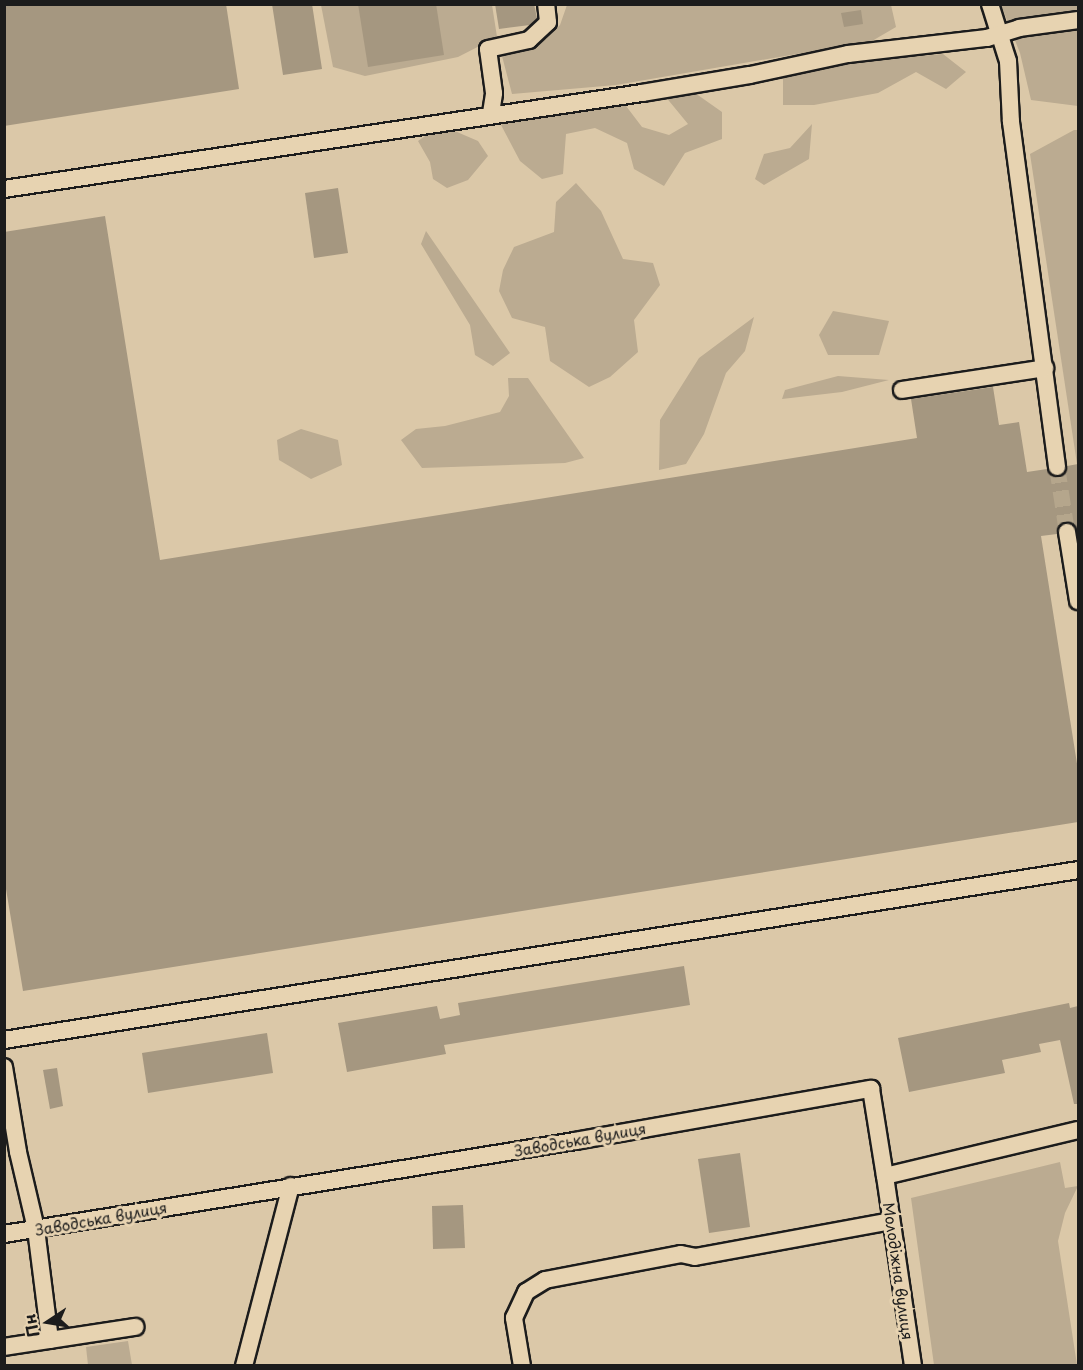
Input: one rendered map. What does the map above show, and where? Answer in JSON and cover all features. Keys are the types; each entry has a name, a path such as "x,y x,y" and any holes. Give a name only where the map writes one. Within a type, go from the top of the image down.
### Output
{"street":[{"path":"491,113 494,93 488,49 528,40 548,22 546,4"},
{"path":"990,4 1008,61 1011,122 1057,467"},
{"path":"4,189 202,161 491,113 750,75 848,54 1001,35 1019,28 1078,20"},
{"path":"902,390 1045,368"},
{"path":"1067,532 1078,601"},
{"path":"4,1040 1078,870"},
{"path":"4,1067 18,1152 36,1229 50,1340"},
{"name":"Заводська вулиця","path":"4,1234 575,1141 871,1089 885,1176"},
{"path":"885,1176 1078,1130"},
{"name":"Молодіжна вулиця","path":"885,1176 913,1365"},
{"path":"244,1365 291,1186"},
{"path":"522,1365 514,1317 526,1292 545,1281 681,1254 696,1257 891,1221"},
{"path":"4,1347 135,1328"}],"shaded area":[{"path":"321,5 492,5 497,37 458,57 365,76 333,67"},
{"path":"567,5 891,5 896,27 872,41 616,85 512,94 502,56 546,39 560,25"},
{"path":"1001,5 1078,5 1078,106 1031,100 1020,53"},
{"path":"943,54 966,72 946,89 916,72 878,93 814,105 783,105 783,74 843,63"},
{"path":"695,93 722,112 722,139 685,153 664,186 634,169 627,143 595,128 566,134 563,174 542,179 520,161 501,125 511,116 623,102 642,127 669,135 688,124 665,96"},
{"path":"812,124 809,159 764,185 755,179 764,154 790,148"},
{"path":"450,129 478,141 488,156 468,180 447,188 433,179 430,162 418,141 428,134"},
{"path":"1078,130 1077,464 1030,154"},
{"path":"576,183 601,211 623,259 653,263 660,285 634,320 638,352 610,377 589,387 550,361 545,327 512,318 499,291 503,270 514,247 554,232 556,202"},
{"path":"426,231 510,353 493,366 475,355 470,325 421,244"},
{"path":"833,311 889,321 879,355 828,355 819,335"},
{"path":"754,317 745,351 726,373 704,434 686,464 659,470 660,420 699,358"},
{"path":"838,376 889,380 842,392 782,399 785,390"},
{"path":"508,378 528,378 584,458 565,463 422,468 401,440 416,429 445,426 500,412 509,396"},
{"path":"301,429 338,440 342,465 311,479 279,460 277,440"},
{"path":"1060,1162 1065,1188 1078,1186 1065,1213 1058,1241 1077,1365 934,1365 911,1198"},
{"path":"128,1341 132,1365 88,1365 86,1347"}],"building":[{"path":"4,4 226,4 239,89 4,126"},
{"path":"272,4 312,4 322,69 283,75"},
{"path":"358,4 436,4 444,55 368,67"},
{"path":"495,4 534,4 537,18 530,25 499,29"},
{"path":"861,10 863,24 844,27 841,13"},
{"path":"338,188 348,253 314,258 305,193"},
{"path":"105,216 160,560 917,438 911,399 993,387 999,425 1019,422 1027,472 1047,469 1052,476 1059,477 1066,472 1067,466 1078,464 1078,530 1071,522 1066,522 1060,524 1057,534 1041,536 1078,770 1078,822 23,991 4,877 4,232"},
{"path":"684,966 690,1005 444,1045 446,1054 347,1072 338,1023 437,1006 440,1019 460,1015 458,1003"},
{"path":"1069,1003 1070,1008 1078,1006 1078,1104 1074,1104 1060,1040 1039,1044 1041,1052 1002,1060 1005,1073 909,1092 898,1038"},
{"path":"267,1033 273,1073 148,1093 142,1053"},
{"path":"57,1068 63,1106 50,1109 43,1070"},
{"path":"740,1153 750,1227 709,1233 698,1159"},
{"path":"463,1205 465,1248 433,1249 432,1206"}],"tunnel":[{"path":"1057,467 1067,532"}]}
